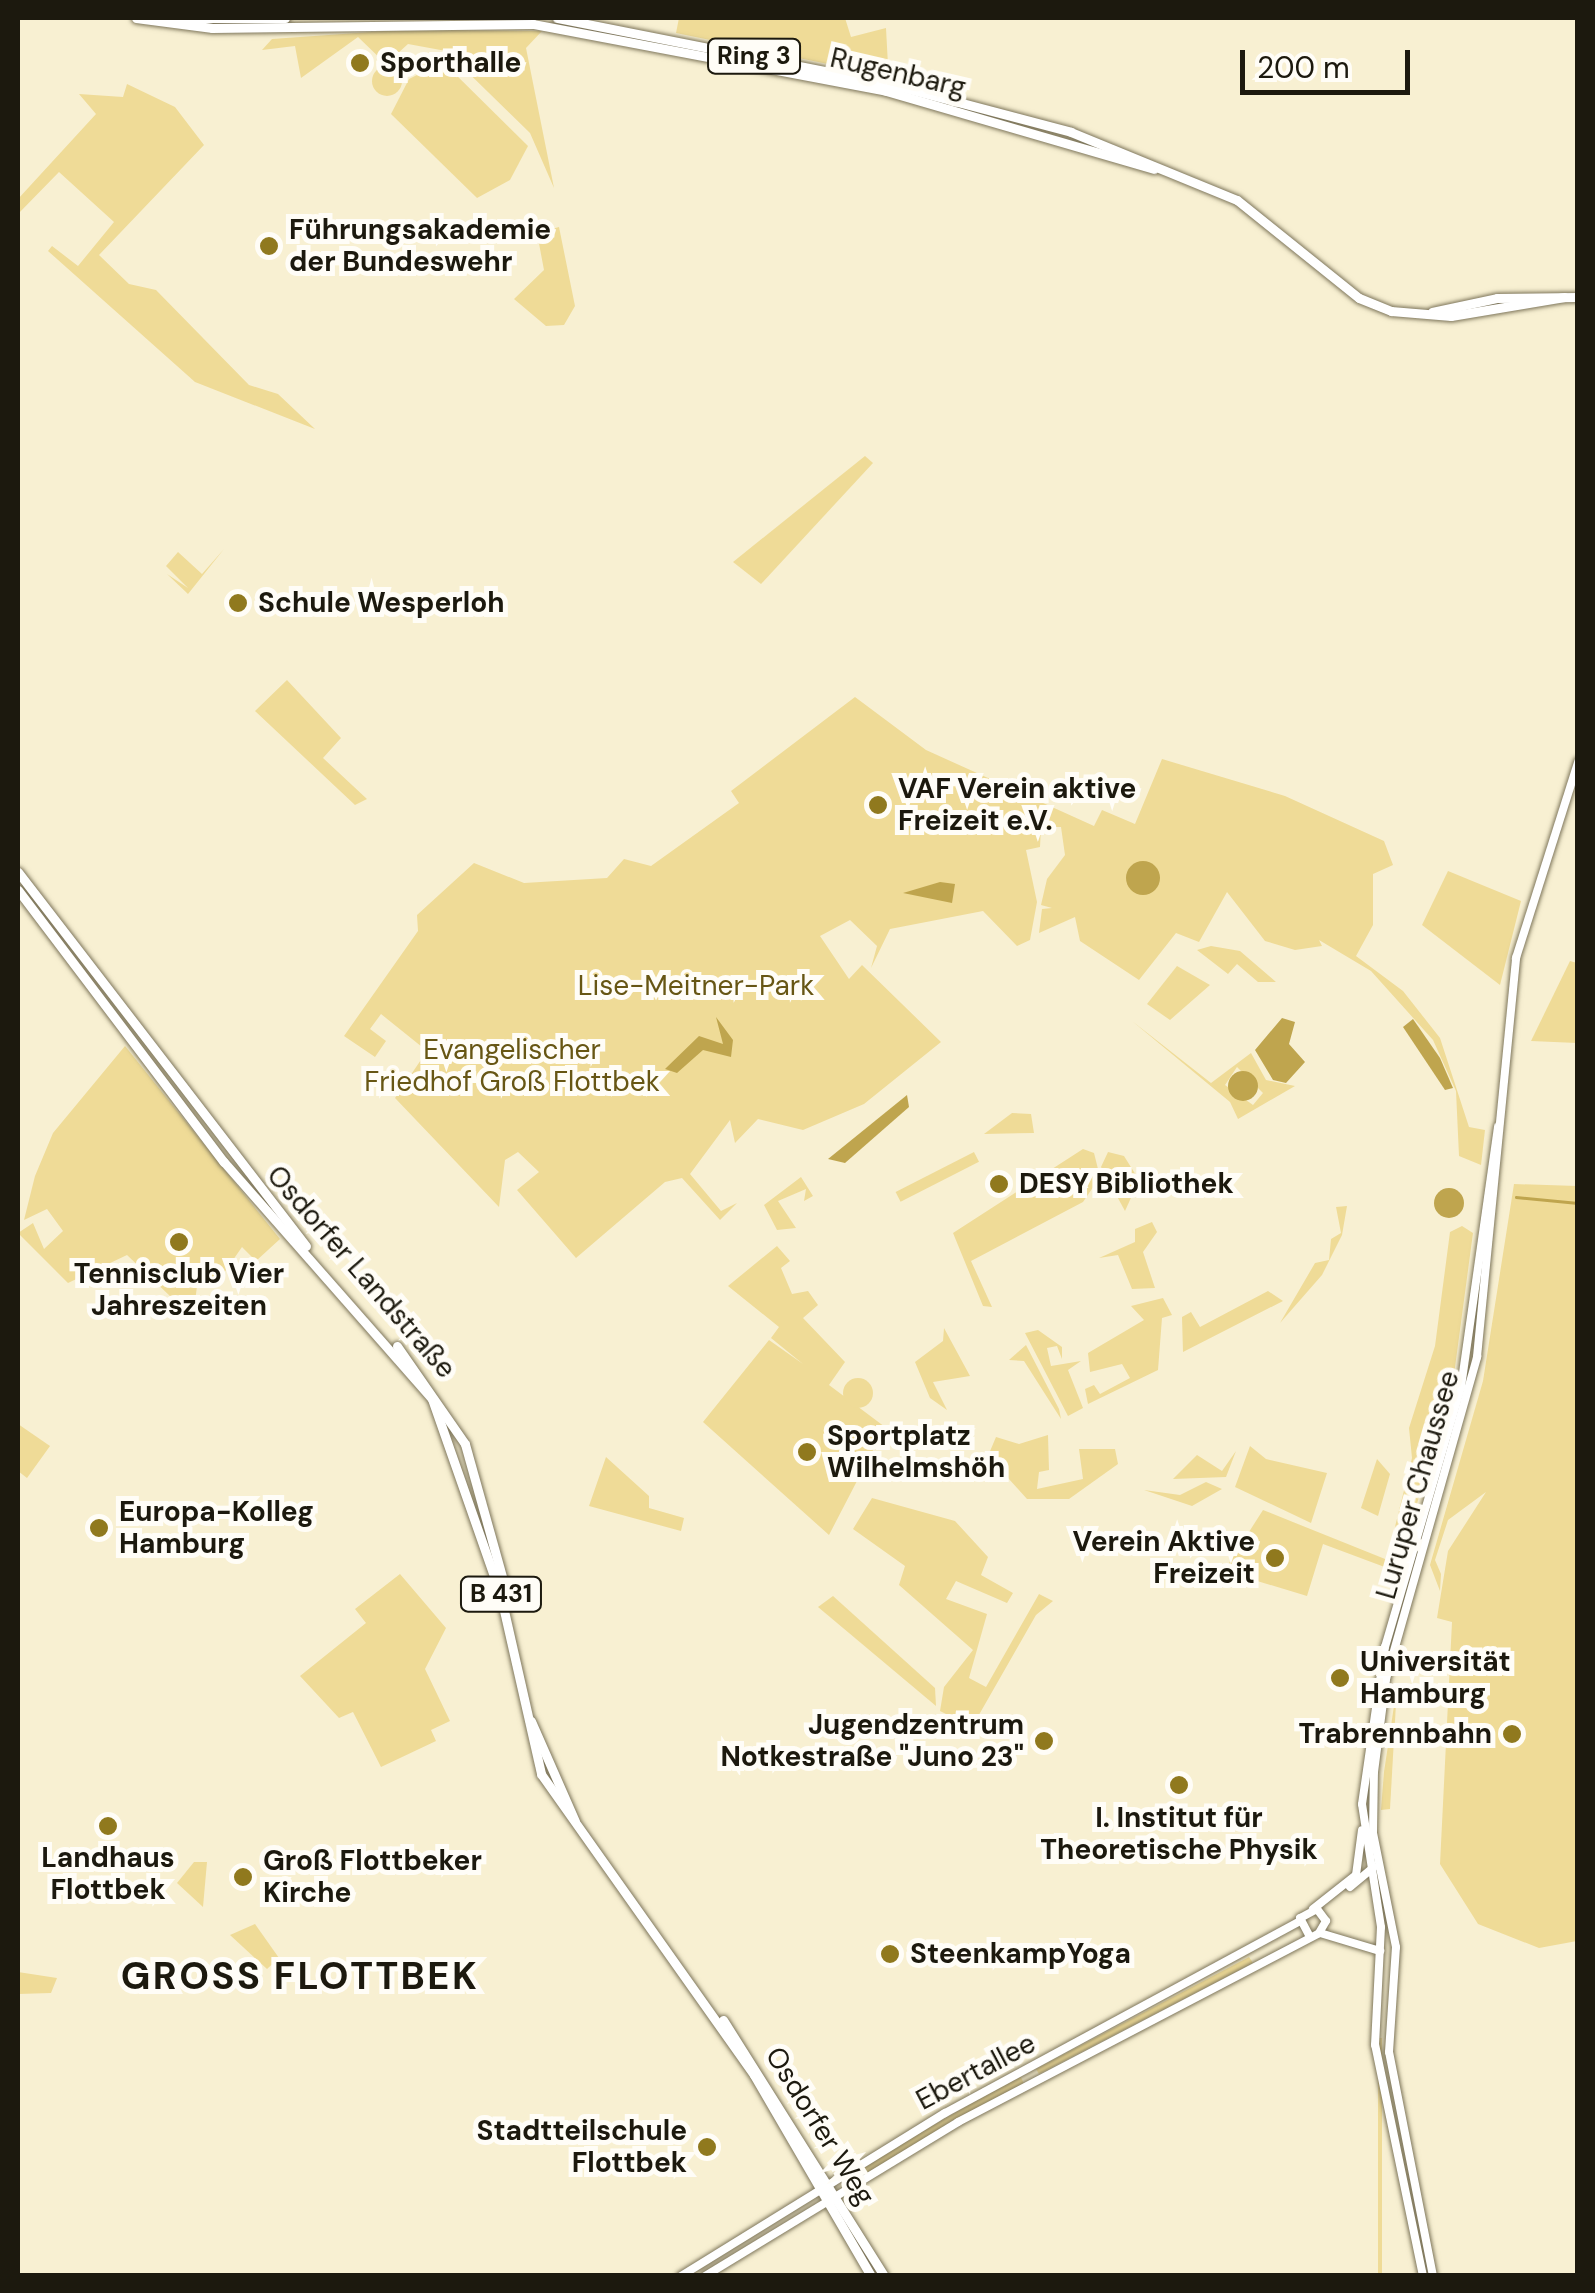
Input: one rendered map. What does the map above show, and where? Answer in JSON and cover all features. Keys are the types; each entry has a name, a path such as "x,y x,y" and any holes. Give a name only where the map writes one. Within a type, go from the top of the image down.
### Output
{"main road":[{"name":"Rugenbarg","path":"136,18 212,28 526,19 886,91 1168,172"},
{"path":"174,18 285,18"},
{"name":"Rugenbarg","path":"557,18 959,100 1168,172 1250,208 1359,298 1429,313 1497,298 1578,296"},
{"name":"Luruper Chaussee","path":"1423,2276 1375,2045 1380,1951 1373,1868 1362,1826 1389,1649 1461,1387 1493,1177 1516,958 1578,762"},
{"name":"Osdorfer Landstraße","path":"18,872 181,1087 454,1422 481,1493 540,1764"},
{"name":"Osdorfer Landstraße","path":"18,890 158,1074 443,1418 500,1593 540,1764"},
{"name":"B 431","path":"158,1074 181,1087"},
{"name":"Osdorfer Weg","path":"540,1764 583,1838 708,2007 827,2185 871,2276"},
{"name":"Luruper Chaussee","path":"1370,1770 1394,1972 1389,2052 1433,2276"},
{"path":"1340,1939 1313,1909 1356,1874 1362,1826"},
{"path":"1320,1933 1325,1919 1373,1868 1377,1848"},
{"name":"Ebertallee","path":"681,2276 827,2185 1300,1922 1313,1909"},
{"path":"1300,1922 1309,1934 1320,1933 1380,1951 1394,1972"},
{"name":"Ebertallee","path":"705,2276 832,2196 1309,1934"},
{"name":"Osdorfer Weg","path":"832,2196 884,2276"}],"green space":[{"path":"679,18 845,18 851,37 886,28 888,65 911,81 676,33"},
{"path":"399,30 542,31 526,48 554,188 530,133 446,51 408,44 386,64 358,37 301,78 295,46 262,50 272,39"},
{"path":"443,62 528,146 510,180 477,198 391,114 409,79"},
{"path":"387,66 397,71 402,81 397,91 387,96 377,91 372,81 377,71"},
{"path":"127,84 175,107 204,145 99,255 129,284 156,290 249,385 278,394 315,429 195,382 48,251 52,246 78,266 114,222 59,172 18,214 18,199 96,114 79,94 123,97"},
{"path":"559,227 575,306 564,325 546,326 514,299 544,270 537,233"},
{"path":"865,456 873,463 761,584 733,562"},
{"path":"224,549 188,594 167,574 188,588 166,566 178,552 202,574"},
{"path":"287,680 341,738 323,758 367,799 355,805 255,711"},
{"path":"855,697 926,750 1094,826 1102,810 1135,824 1162,759 1285,796 1384,841 1393,865 1373,874 1373,925 1356,956 1403,991 1440,1038 1469,1127 1485,1130 1481,1165 1459,1156 1456,1091 1433,1040 1371,971 1319,940 1322,946 1295,950 1265,941 1227,892 1199,942 1176,933 1139,980 1080,941 1075,917 1039,933 1042,909 1052,908 1041,905 1047,879 1065,855 1061,827 1041,827 1040,847 1026,850 1037,902 1030,940 1017,946 983,911 890,929 871,968 877,946 850,920 820,936 849,979 862,965 941,1042 864,1104 803,1130 758,1119 735,1143 730,1120 690,1174 721,1211 737,1203 720,1220 682,1178 665,1182 576,1258 517,1190 539,1172 518,1152 505,1160 499,1207 395,1098 427,1051 381,1014 370,1029 386,1041 375,1057 344,1036 418,931 417,915 474,863 524,883 607,878 624,859 651,866 739,803 731,791"},
{"path":"1448,871 1521,901 1500,985 1422,925"},
{"path":"1211,946 1240,951 1276,982 1258,982 1237,964 1228,974 1197,950"},
{"path":"1570,961 1577,963 1577,1043 1531,1041"},
{"path":"1177,966 1210,985 1170,1020 1147,1004"},
{"path":"1132,1021 1211,1083 1251,1053 1266,1080 1295,1086 1238,1119 1230,1102","holes":["1237,1067 1263,1093 1253,1105 1225,1085"]},
{"path":"125,1046 280,1239 256,1261 242,1247 217,1283 198,1278 193,1318 127,1255 68,1283 18,1233 33,1223 44,1249 63,1231 47,1209 24,1220 35,1176 53,1133"},
{"path":"1012,1113 1031,1114 1034,1133 984,1134"},
{"path":"1083,1149 1094,1153 1100,1177 1083,1202 971,1261 992,1307 983,1306 953,1233"},
{"path":"974,1152 979,1162 901,1202 896,1192"},
{"path":"1108,1152 1124,1156 1139,1180 1125,1211 1101,1167"},
{"path":"801,1177 813,1196 804,1201 806,1189 778,1201 796,1228 777,1230 764,1205"},
{"name":"Trabrennbahn","path":"1514,1184 1577,1186 1577,1941 1539,1948 1478,1924 1440,1864 1452,1622 1437,1618 1448,1551 1486,1492 1448,1520 1435,1560 1441,1574 1440,1591 1430,1565 1483,1381"},
{"path":"1347,1206 1342,1235 1322,1275 1280,1323 1315,1263 1329,1260 1331,1239 1341,1233 1336,1207"},
{"path":"1152,1222 1157,1232 1143,1252 1155,1288 1132,1289 1118,1255 1099,1258 1135,1242 1135,1229"},
{"path":"1462,1226 1473,1233 1453,1382 1403,1551 1390,1547 1412,1458 1409,1428 1435,1346 1450,1232"},
{"name":"Sportplatz Wilhelmshöh","path":"777,1246 790,1261 781,1268 792,1294 808,1291 818,1305 803,1318 845,1362 829,1385 885,1427 829,1535 703,1422 769,1340 803,1364 771,1338 779,1327 728,1286"},
{"path":"1268,1291 1283,1301 1183,1352 1182,1317 1191,1312 1200,1327"},
{"path":"1163,1298 1172,1315 1162,1318 1158,1370 1088,1404 1085,1389 1094,1385 1100,1394 1130,1378 1122,1364 1090,1372 1088,1353 1144,1320 1131,1306"},
{"path":"944,1328 970,1376 933,1382 947,1410 930,1398 915,1362 943,1341"},
{"path":"1038,1330 1062,1347 1062,1359 1057,1346 1047,1348 1051,1366 1081,1361 1068,1370 1083,1408 1068,1416 1025,1333"},
{"path":"1026,1345 1061,1419 1024,1361 1009,1360"},
{"path":"858,1378 872,1387 873,1393 864,1407 858,1408 844,1399 843,1393 852,1379"},
{"path":"18,1424 50,1446 27,1478 18,1471"},
{"path":"1048,1435 1049,1470 1039,1472 1037,1489 1083,1479 1079,1449 1115,1449 1118,1464 1069,1499 1027,1499 988,1456 996,1437 1019,1444"},
{"path":"1250,1446 1266,1459 1327,1473 1311,1523 1235,1487"},
{"path":"1236,1451 1226,1477 1173,1479 1197,1455 1222,1471"},
{"path":"606,1457 649,1496 649,1508 684,1518 681,1531 589,1506"},
{"path":"1377,1459 1390,1474 1378,1516 1361,1508"},
{"path":"1206,1482 1222,1489 1192,1506 1144,1490 1180,1495"},
{"path":"872,1498 955,1521 988,1557 981,1575 1013,1593 1007,1603 956,1581 946,1599 987,1614 969,1678 986,1687 1039,1594 1053,1601 1036,1615 972,1727 940,1711 944,1687 973,1650 899,1585 905,1566 853,1529"},
{"name":"Verein Aktive Freizeit","path":"1263,1510 1400,1565 1398,1572 1323,1544 1307,1596 1224,1571"},
{"path":"400,1574 446,1628 425,1669 450,1721 431,1730 436,1741 381,1767 353,1712 339,1718 300,1676 366,1623 355,1609"},
{"path":"833,1596 935,1688 936,1706 818,1607"},
{"path":"1397,1686 1390,1809 1381,1810 1384,1772"},
{"path":"194,1862 207,1862 203,1907 177,1883"},
{"path":"255,1924 279,1958 267,1969 230,1935"},
{"path":"1249,1957 1253,1963 1039,2074 1036,2069"},
{"path":"18,1972 57,1978 51,1993 18,1994"},
{"path":"1378,2038 1382,2038 1382,2276 1378,2276"},
{"path":"1020,2075 1024,2084 844,2186 870,2162"}],"shaded area":[{"path":"1143,861 1155,866 1160,878 1155,890 1143,895 1131,890 1126,878 1131,866"},
{"path":"940,882 955,884 952,903 903,893"},
{"path":"716,1017 733,1040 731,1057 703,1050 677,1073 665,1069 699,1036 723,1044"},
{"path":"1282,1018 1295,1022 1289,1044 1305,1062 1286,1083 1273,1080 1255,1050"},
{"path":"1413,1019 1440,1058 1453,1088 1445,1090 1403,1027"},
{"path":"1243,1071 1257,1080 1258,1086 1249,1100 1243,1101 1229,1092 1228,1086 1237,1072"},
{"path":"907,1095 909,1107 845,1163 828,1159"},
{"path":"1449,1188 1460,1192 1464,1203 1460,1214 1449,1218 1438,1214 1434,1203 1438,1192"}],"waterway":[{"path":"1516,1197 1578,1203"}],"place":[{"name":"Sporthalle","path":"360,63"},
{"name":"Führungsakademie der Bundeswehr","path":"269,246"},
{"name":"Schule Wesperloh","path":"238,603"},
{"name":"VAF Verein aktive Freizeit e.V.","path":"878,805"},
{"name":"DESY Bibliothek","path":"999,1184"},
{"name":"Tennisclub Vier Jahreszeiten","path":"179,1242"},
{"name":"Sportplatz Wilhelmshöh","path":"807,1452"},
{"name":"Europa-Kolleg Hamburg","path":"99,1528"},
{"name":"Verein Aktive Freizeit","path":"1275,1558"},
{"name":"Universität Hamburg","path":"1340,1678"},
{"name":"Trabrennbahn","path":"1512,1734"},
{"name":"Jugendzentrum Notkestraße \"Juno 23\"","path":"1044,1741"},
{"name":"I. Institut für Theoretische Physik","path":"1179,1785"},
{"name":"Landhaus Flottbek","path":"108,1826"},
{"name":"Groß Flottbeker Kirche","path":"243,1877"},
{"name":"SteenkampYoga","path":"890,1954"},
{"name":"Stadtteilschule Flottbek","path":"707,2147"}],"district":[{"name":"GROSS FLOTTBEK","path":"300,1977"}],"park label":[{"name":"Lise-Meitner-Park","path":"696,986"},
{"name":"Evangelischer Friedhof Groß Flottbek","path":"512,1066"}]}
